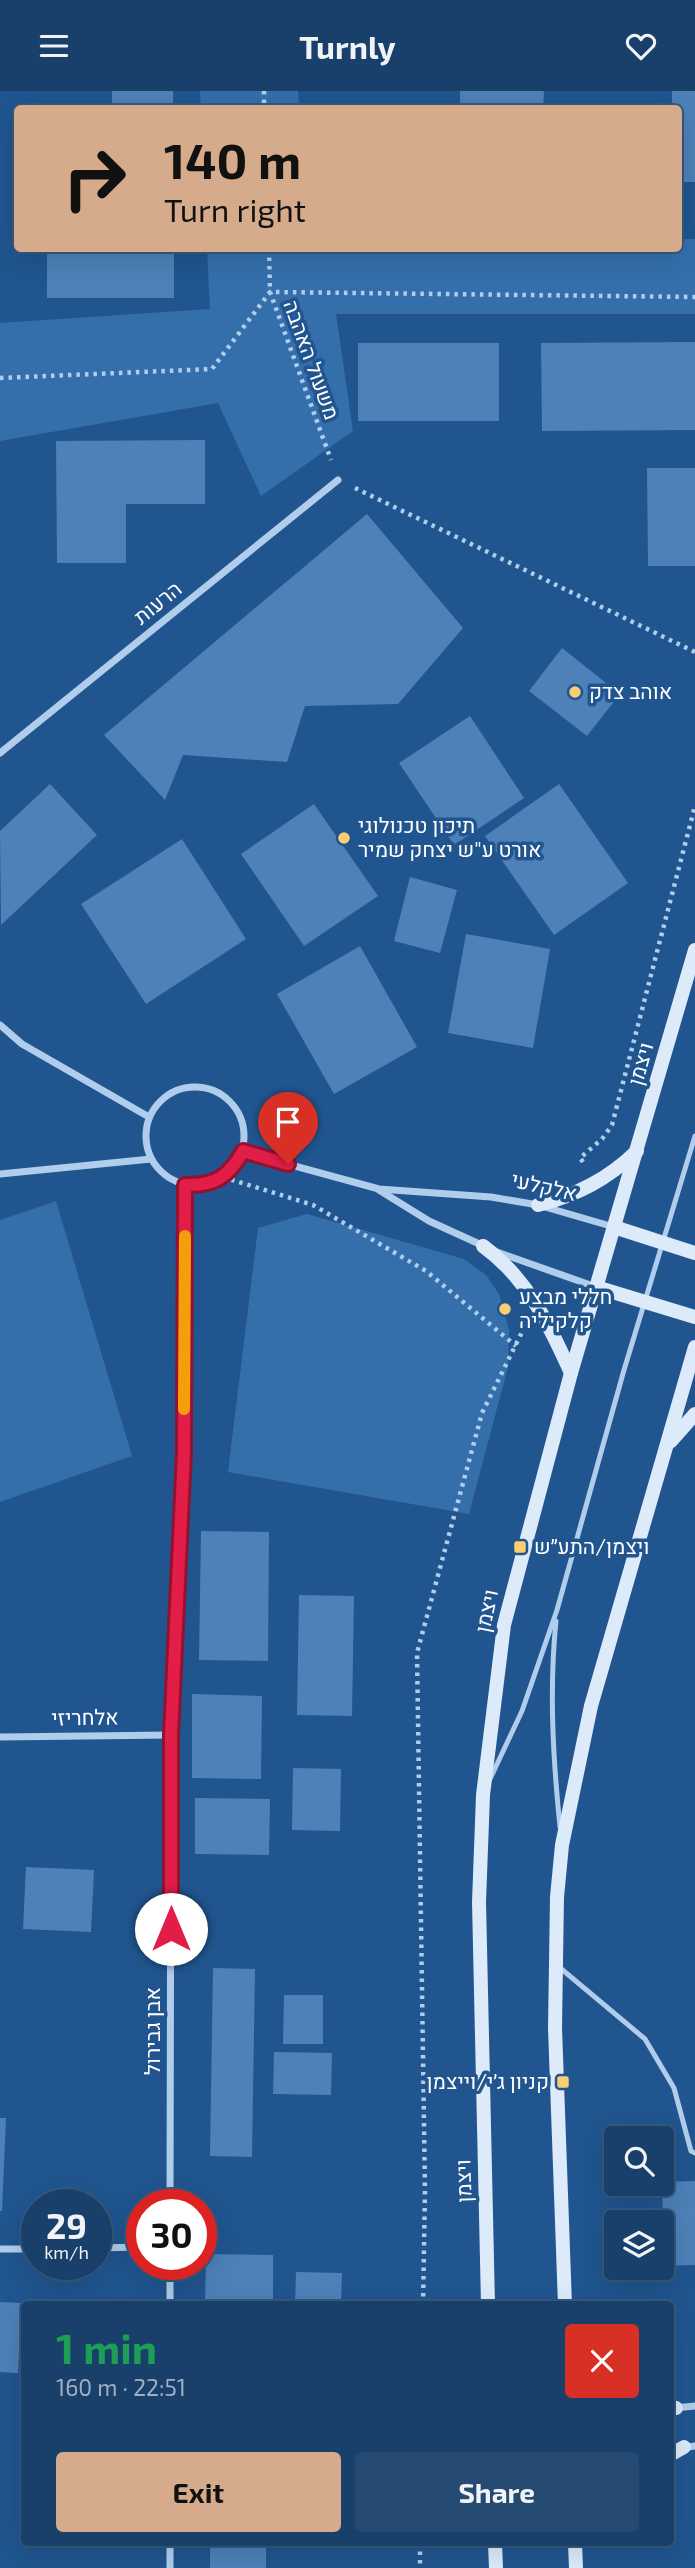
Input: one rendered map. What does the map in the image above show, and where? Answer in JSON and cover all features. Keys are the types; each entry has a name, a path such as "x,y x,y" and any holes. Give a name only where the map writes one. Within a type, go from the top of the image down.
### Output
{"main road":[{"name":"ויצמן","path":"488,2301 479,1940 483,1795 504,1625 571,1373 695,950"},
{"path":"538,1205 584,1190 638,1150"},
{"name":"אלקלעי","path":"614,1227 695,1253"},
{"path":"483,1246 503,1261 526,1288 550,1327 571,1373"},
{"path":"596,1287 695,1317"},
{"path":"565,2301 557,2095 556,1964 557,1897 562,1845 591,1706 695,1347"},
{"path":"665,1448 695,1414"},
{"path":"495,2546 496,2568"},
{"path":"575,2546 576,2564"},
{"path":"576,2564 582,2546"}],"street":[{"name":"הרעות","path":"0,753 338,480"},
{"path":"0,1025 22,1044 149,1117"},
{"path":"193,1085 210,1088 232,1101 241,1117 245,1134 243,1151 236,1165 223,1177 202,1185 185,1185 162,1173 151,1159 145,1133 149,1117 164,1096 179,1088 193,1085"},
{"name":"אלקלעי","path":"243,1151 379,1189 480,1196 538,1205 614,1227"},
{"path":"0,1174 151,1159"},
{"name":"אבן גבירול","path":"170,2189 171,1735 184,1452 185,1185"},
{"name":"אלקלעי","path":"379,1189 429,1221 483,1246 596,1287"},
{"name":"אלחריזי","path":"0,1737 171,1735"},
{"path":"0,2249 21,2249"},
{"path":"170,2280 170,2301"},
{"path":"674,2408 695,2406"},
{"path":"170,2546 170,2568"}],"lane":[{"path":"483,1795 522,1711 557,1611 644,1302 695,1136"},
{"path":"557,1611 552,1722 562,1845"},
{"path":"556,1964 577,1985 645,2039 674,2088 691,2151 695,2153"}],"path":[{"name":"משעול האהבה","path":"269,252 270,292 338,480"},
{"path":"0,378 212,369 270,292 695,297"},
{"path":"338,480 695,652"},
{"path":"223,1177 313,1205 426,1271 516,1346"},
{"path":"419,2546 420,2568"}],"shaded area":[{"path":"200,91 298,91 299,105 201,105"},
{"path":"682,239 695,239 695,314 336,314 353,431 261,496 218,403 0,441 0,323 210,309 207,252 682,252"},
{"path":"56,1201 132,1456 0,1502 0,1220"},
{"path":"307,1214 464,1259 486,1275 499,1294 509,1330 508,1367 469,1514 228,1472 258,1228"}],"building":[{"path":"112,91 173,91 173,105 112,105"},
{"path":"460,91 544,91 543,105 460,105"},
{"path":"672,91 695,91 695,182 682,182 682,105 672,105"},
{"path":"47,252 174,252 174,298 47,298"},
{"path":"695,342 695,430 542,431 541,343"},
{"path":"358,343 499,343 499,421 358,421"},
{"path":"205,440 205,504 126,504 126,563 57,563 56,441"},
{"path":"647,468 695,468 695,566 648,566"},
{"path":"367,514 463,628 398,704 305,706 287,762 183,755 165,800 104,735"},
{"name":"אוהב צדק","path":"562,648 620,694 587,736 529,691"},
{"path":"470,716 524,798 454,845 399,763"},
{"path":"50,784 97,835 1,925 0,831"},
{"path":"559,784 628,883 554,935 485,836"},
{"path":"314,804 378,896 304,946 241,854"},
{"path":"182,839 246,939 146,1004 81,904"},
{"path":"410,877 457,890 440,953 394,941"},
{"path":"466,934 550,949 533,1048 448,1033"},
{"path":"360,946 417,1047 334,1094 277,994"},
{"path":"201,1531 269,1532 268,1661 199,1660"},
{"path":"299,1595 354,1596 352,1716 297,1715"},
{"path":"192,1694 262,1696 261,1779 192,1778"},
{"path":"293,1768 341,1769 340,1831 292,1830"},
{"path":"195,1798 270,1799 269,1855 195,1854"},
{"path":"26,1867 94,1870 91,1932 23,1929"},
{"path":"213,1968 255,1969 252,2157 210,2156"},
{"path":"284,1995 323,1995 323,2044 283,2044"},
{"path":"274,2052 332,2053 331,2095 273,2094"},
{"path":"0,2118 6,2118 2,2211 0,2211"},
{"path":"695,2181 695,2265 674,2266 674,2210 663,2210 662,2196 674,2196 674,2182"},
{"path":"217,2254 273,2255 273,2301 205,2301 205,2280 217,2280"},
{"path":"296,2272 342,2273 341,2301 295,2301"},
{"path":"0,2302 21,2303 18,2373 0,2372"},
{"path":"210,2546 266,2546 266,2568 210,2568"}],"slow traffic":[{"path":"184,1409 185,1236"}],"place":[{"name":"אוהב צדק","path":"575,692"},
{"name":"תיכון טכנולוגי אורט ע\"ש יצחק שמיר","path":"344,838"},
{"name":"חללי מבצע קלקיליה","path":"505,1309"},
{"name":"ויצמן/התע״ש","path":"520,1547"},
{"name":"קניון ג׳י/וייצמן","path":"563,2082"}],"route":[{"path":"171,1929 171,1735 184,1452 185,1185 202,1185 223,1177 236,1165 243,1151 288,1164"}]}
